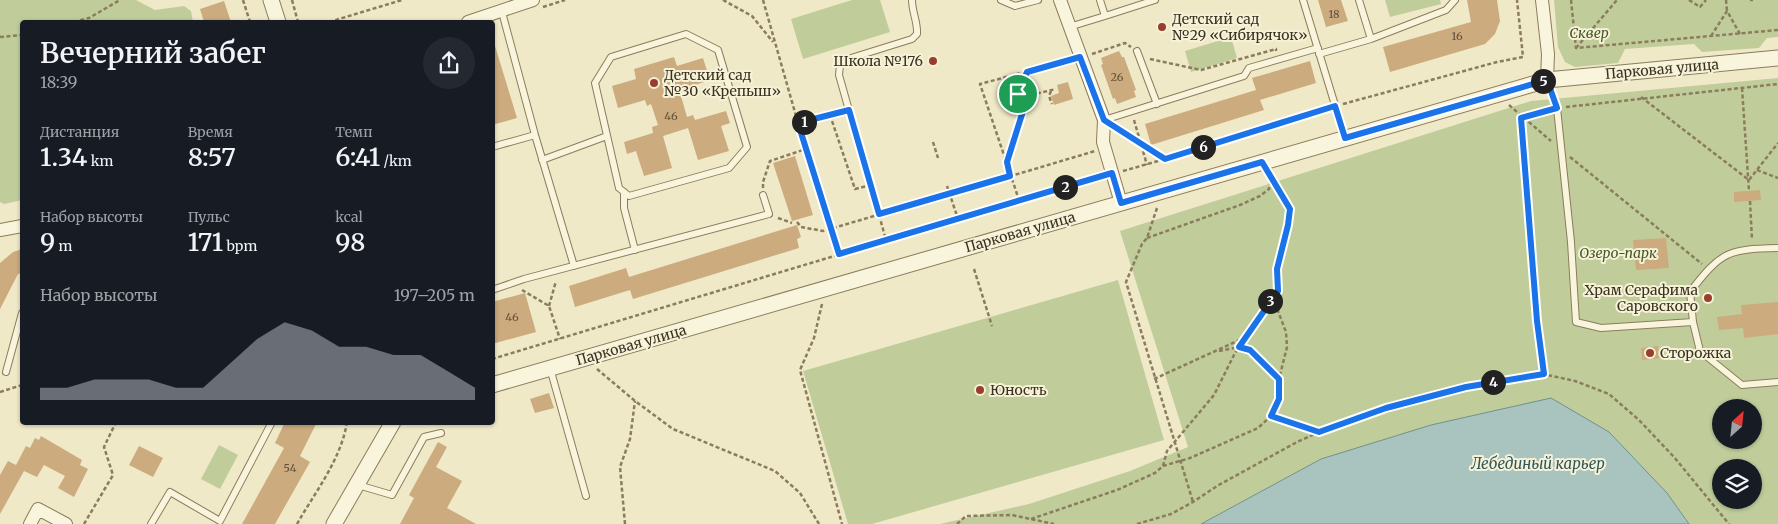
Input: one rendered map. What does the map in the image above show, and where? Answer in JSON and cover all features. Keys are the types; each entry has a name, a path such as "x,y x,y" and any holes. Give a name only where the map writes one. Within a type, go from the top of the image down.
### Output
{"street":[{"path":"271,0 277,20"},
{"path":"475,20 533,0"},
{"path":"1060,0 1104,120 1103,142 1121,203"},
{"path":"1542,0 1548,54 1547,80"},
{"name":"Парковая улица","path":"495,384 1547,80 1778,58"},
{"path":"0,230 20,226"},
{"path":"334,524 391,425"},
{"path":"30,524 38,509 66,524"}],"lane":[{"path":"850,112 839,76 840,65 851,58 912,39 917,34 918,27 912,8 912,0"},
{"path":"1001,0 1015,6 1038,0"},
{"path":"1100,0 1105,16"},
{"path":"1069,27 1155,0"},
{"path":"1303,0 1345,138"},
{"path":"1359,0 1371,39"},
{"path":"1104,120 1244,76 1250,68 1371,39 1446,10 1455,0"},
{"path":"502,12 534,135 574,266"},
{"path":"686,34 718,50 747,148 728,168 629,196 624,192 619,188 595,83 611,57 686,34"},
{"path":"1137,52 1157,104"},
{"path":"1547,80 1557,108 1576,322 1601,328 1693,322"},
{"path":"495,146 534,135"},
{"path":"542,160 608,136"},
{"path":"624,192 624,208 635,250"},
{"path":"495,289 558,270 769,214 763,195"},
{"path":"1778,248 1752,248 1726,254 1708,269 1690,292 1693,322 1700,351 1742,384 1778,382"},
{"path":"6,372 20,320"},
{"path":"550,368 586,496"},
{"path":"151,524 170,492 220,521 270,425"},
{"path":"356,484 392,495 424,437 441,433"}],"path":[{"path":"82,20 89,18 120,0"},
{"path":"243,0 249,20"},
{"path":"292,0 297,20"},
{"path":"335,20 402,0"},
{"path":"724,0 752,16 774,43"},
{"path":"763,0 774,43 839,254"},
{"path":"495,358 1019,200 1112,173 1147,165 1335,106 1488,64 1523,57 1517,0"},
{"path":"1571,0 1576,48"},
{"path":"1576,48 1617,0"},
{"path":"1689,0 1700,7 1706,0"},
{"path":"1726,0 1727,11 1740,34"},
{"path":"1711,36 1727,11"},
{"path":"1576,48 1778,30"},
{"path":"0,37 20,34"},
{"path":"1019,200 980,84 1125,44 1149,59 1201,70 1276,48 1279,60"},
{"path":"1007,162 1023,111 1018,94 1027,72"},
{"path":"1521,118 1557,108 1641,97 1778,84"},
{"path":"1742,88 1749,191"},
{"path":"1018,94 1024,90 1035,94 1056,89"},
{"path":"1051,91 1049,96 1052,104"},
{"path":"1641,97 1749,180"},
{"path":"1507,103 1521,118 1708,269"},
{"path":"798,123 850,112 886,240"},
{"path":"1131,112 1147,165"},
{"path":"830,115 855,189 872,185"},
{"path":"1521,118 1537,321 1544,374"},
{"path":"1104,120 1165,159"},
{"path":"933,142 938,158"},
{"path":"1749,180 1778,144"},
{"path":"797,222 801,228 823,231 1105,148"},
{"path":"763,195 763,182 770,160 806,149"},
{"path":"1031,519 1117,490 1155,472 1163,466 1190,458 1258,428 1271,416 1279,399 1279,379 1287,347 1286,332 1278,311 1277,269 1290,209 1262,162"},
{"path":"1757,170 1778,178"},
{"path":"1147,238 1260,196 1269,189 1271,176"},
{"path":"947,186 958,219"},
{"path":"1750,201 1752,248"},
{"path":"1157,208 1147,238 1142,244 1126,282 1193,502"},
{"path":"769,214 792,223"},
{"path":"974,269 992,326"},
{"path":"558,270 549,306 560,338"},
{"path":"512,283 549,306"},
{"path":"819,290 822,302 814,338 800,370 842,524"},
{"path":"1163,466 1167,451 1214,395 1239,347 1278,291"},
{"path":"1154,379 1246,337"},
{"path":"1216,352 1239,347 1250,350 1279,379"},
{"path":"584,358 635,401 673,429 775,471 800,493 819,524"},
{"path":"1136,524 1171,514 1217,486 1319,432 1386,408 1466,387 1544,374 1575,381 1609,394 1639,420 1674,456 1729,524"},
{"path":"0,392 20,386"},
{"path":"625,524 620,466 630,439 635,401"},
{"path":"1271,416 1319,432"},
{"path":"84,524 113,475 104,447 115,425"},
{"path":"297,524 334,460 346,434 347,425"},
{"path":"957,524 966,516 1012,515 1054,524"}],"green space":[{"path":"0,0 136,0 155,10 184,6 191,11 193,20 20,20 20,200 4,204 0,202"},
{"path":"852,0 880,0 890,32 803,59 791,19"},
{"path":"1385,0 1440,0 1441,4 1390,17"},
{"name":"Сквер","path":"1554,0 1778,0 1778,37 1767,38 1759,48 1702,52 1694,44 1625,49 1618,63 1575,67 1565,62 1558,47"},
{"path":"1231,37 1237,58 1191,72 1185,51"},
{"name":"Озеро-парк","path":"1778,78 1778,524 1689,524 1667,493 1609,432 1321,459 1201,524 940,524 1029,504 1130,471 1188,447 1120,231 1531,101"},
{"name":"Юность","path":"1118,280 1164,440 872,524 848,524 803,371"},
{"path":"219,445 238,455 220,489 201,479"}],"water":[{"name":"Лебединый карьер","path":"1551,398 1609,432 1667,493 1689,524 1201,524 1321,459 1431,425"}],"building":[{"path":"1318,0 1341,0 1348,21 1326,27"},
{"path":"1467,0 1497,0 1500,21 1495,34 1485,44 1390,72 1383,47 1471,22"},
{"path":"224,1 230,20 203,20 200,9"},
{"path":"495,46 517,118 495,124"},
{"path":"1119,51 1122,57 1124,57 1136,90 1134,91 1136,97 1117,104 1115,98 1113,99 1101,65 1103,64 1101,58"},
{"path":"674,57 677,66 703,58 710,80 683,89 685,94 681,96 687,117 693,115 695,120 726,111 730,123 721,126 729,151 698,160 688,128 663,136 672,168 644,176 636,151 627,154 624,142 653,133 652,127 658,125 651,104 647,106 645,100 618,108 612,86 636,79 634,69"},
{"path":"1310,61 1316,83 1260,100 1264,110 1151,145 1145,124 1256,90 1252,78"},
{"path":"1068,82 1073,99 1054,105 1051,96 1059,93 1057,85"},
{"path":"795,156 813,215 792,221 773,163"},
{"path":"1760,190 1761,200 1734,202 1734,192"},
{"path":"797,225 801,237 797,239 799,248 633,299 630,290 575,307 569,286 626,268 629,277"},
{"path":"1666,238 1669,268 1636,270 1633,240"},
{"path":"20,250 20,274 0,309 0,263 13,252"},
{"path":"525,293 536,332 495,343 495,301"},
{"path":"1778,302 1778,334 1744,338 1743,328 1719,330 1717,317 1742,314 1741,305"},
{"name":"Сторожка","path":"1658,346 1660,358 1642,360 1641,348"},
{"path":"549,393 554,408 535,413 530,399"},
{"path":"284,425 316,425 300,456 310,462 275,524 242,524 284,448 275,443"},
{"path":"41,436 82,460 80,465 88,469 74,497 58,488 65,476 44,465 37,477 24,471 0,514 0,475 8,461 16,465 26,446 30,448 35,438 39,440"},
{"path":"438,442 447,447 436,467 462,481 447,508 476,524 400,524 414,498 409,495"},
{"path":"139,446 163,458 153,477 129,465"}],"place":[{"name":"Детский сад №29 «Сибирячок»","path":"1162,27"},
{"name":"Школа №176","path":"933,61"},
{"name":"Детский сад №30 «Крепыш»","path":"654,83"},
{"name":"Храм Серафима Саровского","path":"1708,298"},
{"name":"Сторожка","path":"1650,353"},
{"name":"Юность","path":"980,390"}],"route":[{"path":"1080,57 1104,120 1165,159 1335,106 1345,138 1547,80 1557,108 1521,118 1537,321 1544,374 1466,387 1386,408 1319,432 1271,416 1279,399 1279,379 1250,350 1239,347 1278,291 1277,269 1290,209 1262,162 1121,203 1112,173 839,254 798,123 849,110 879,214 1010,176 1007,162 1023,111 1018,94 1027,72 1080,57"}]}
